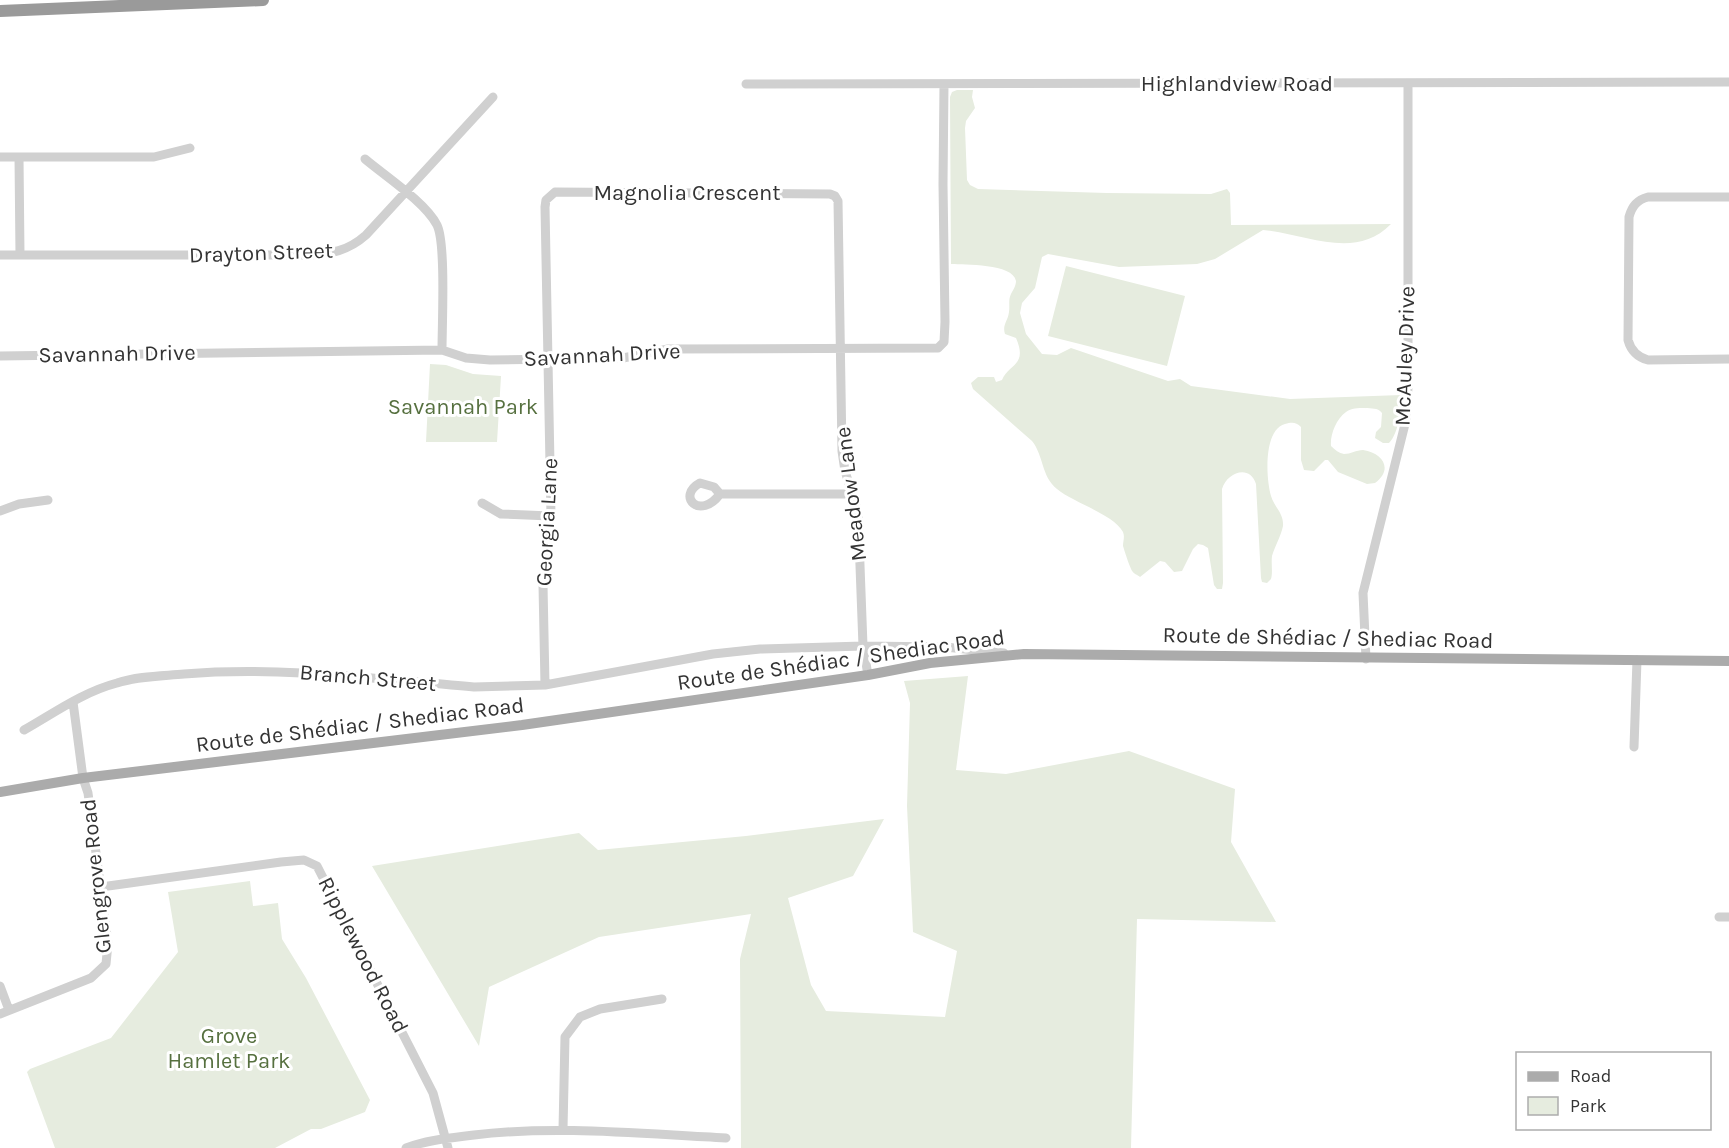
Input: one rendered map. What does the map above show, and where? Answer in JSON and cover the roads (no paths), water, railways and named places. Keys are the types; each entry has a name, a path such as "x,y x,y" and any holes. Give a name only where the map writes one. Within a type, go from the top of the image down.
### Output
{"highway":[{"path":"0,11 263,0"}],"main road":[{"name":"Route de Shédiac / Shediac Road","path":"0,792 83,778 522,725 868,675 930,663 1024,654 1729,661"}],"street":[{"name":"Highlandview Road","path":"746,84 1729,82"},
{"name":"Savannah Drive","path":"0,356 442,350 466,358 549,360 623,358 668,350 938,348 944,342 945,322 944,84"},
{"name":"McAuley Drive","path":"1366,659 1363,593 1406,420 1408,388 1408,84"},
{"name":"Drayton Street","path":"0,255 326,254 344,250 356,243 405,193 493,97"},
{"path":"0,157 154,157 190,148"},
{"path":"20,157 20,255"},
{"path":"365,159 430,215 440,232 442,350"},
{"name":"Magnolia Crescent","path":"549,360 545,207 546,200 555,192 830,194 835,196 838,201 841,350"},
{"path":"1729,196 1648,197 1640,199 1635,204 1629,216 1628,328 1630,347 1641,358 1648,360 1729,359"},
{"name":"Meadow Lane","path":"841,350 842,451 851,494 858,512 862,646 868,675"},
{"name":"Georgia Lane","path":"545,685 543,585 551,516 549,360"},
{"path":"720,494 851,494"},
{"path":"0,511 19,504 48,500"},
{"path":"482,503 501,514 551,516"},
{"name":"Branch Street","path":"24,730 73,702 117,682 153,676 218,671 300,672 474,687 545,685 713,654 760,649 862,646 945,647 1024,654"},
{"path":"1634,747 1636,660"},
{"path":"73,702 83,778"},
{"name":"Glengrove Road","path":"4,1012 91,978 106,964 108,943 88,793 83,778"},
{"name":"Ripplewood Road","path":"101,888 281,862 304,860 317,866 433,1093 448,1143"},
{"path":"0,986 4,1012"},
{"path":"563,1129 565,1037 580,1017 600,1009 662,999"},
{"path":"406,1148 448,1143 497,1132 563,1129 726,1138"},
{"path":"696,1136 696,1148"}],"park label":[{"name":"Savannah Park","path":"463,407"},
{"name":"Grove Hamlet Park","path":"229,1048"}]}
